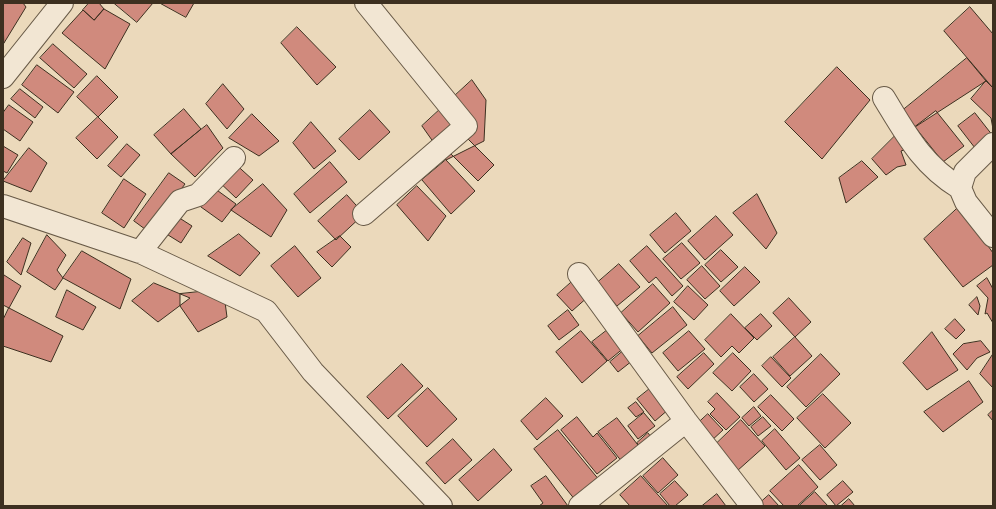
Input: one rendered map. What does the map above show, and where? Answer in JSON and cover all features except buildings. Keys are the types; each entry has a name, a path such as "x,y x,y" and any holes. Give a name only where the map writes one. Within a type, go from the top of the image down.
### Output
{"street":[{"path":"3,77 62,3"},
{"path":"364,214 466,126 366,3"},
{"path":"884,98 922,157 938,174 960,188 966,202 993,236"},
{"path":"960,188 965,172 993,144"},
{"path":"140,252 180,201 198,195 234,158"},
{"path":"3,206 140,252 266,311 313,372 441,506"},
{"path":"579,274 686,421 752,506"},
{"path":"580,506 686,421"}]}
